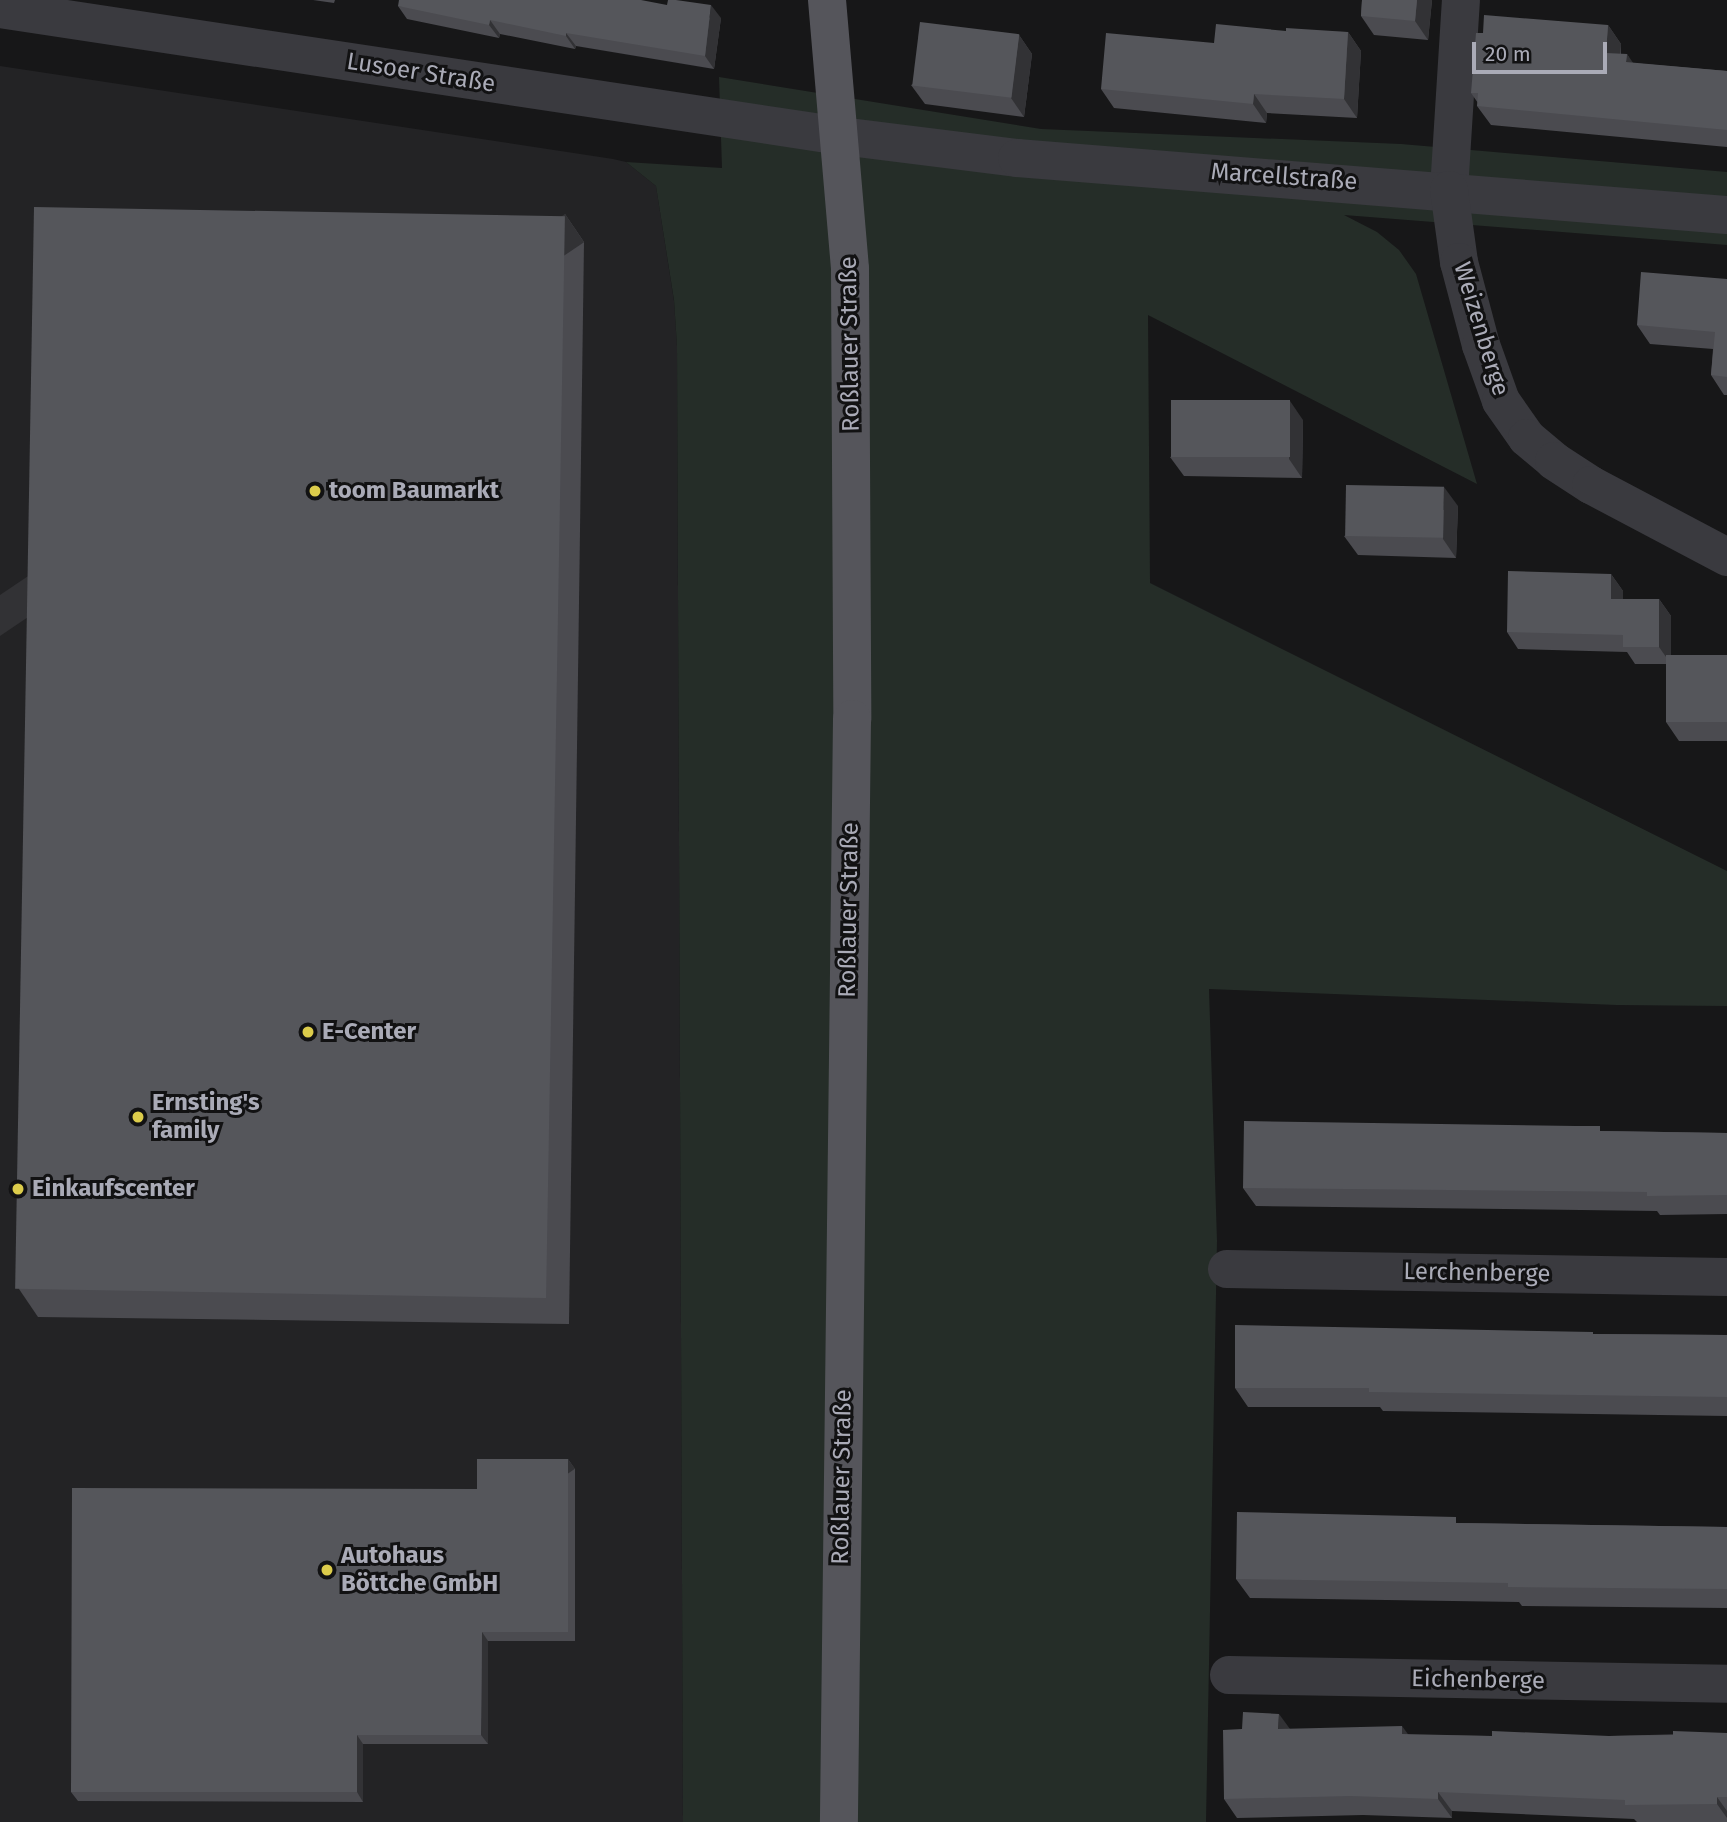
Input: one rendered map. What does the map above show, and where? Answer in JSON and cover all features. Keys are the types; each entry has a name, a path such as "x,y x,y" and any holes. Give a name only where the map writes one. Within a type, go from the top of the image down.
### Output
{"main road":[{"name":"Roßlauer Straße","path":"827,0 841,136 850,269 852,719 839,1822"}],"street":[{"name":"Weizenberge","path":"1461,0 1449,190 1459,262 1481,345 1501,401 1527,438 1553,461 1591,485 1727,557"},
{"name":"Lusoer Straße","path":"0,9 841,136"},
{"name":"Marcellstraße","path":"841,136 1017,158 1449,190 1727,215"},
{"name":"Lerchenberge","path":"1227,1269 1727,1277"},
{"name":"Eichenberge","path":"1229,1675 1727,1684"}],"shaded area":[{"path":"0,66 613,159 626,162 656,186 674,301 677,346 683,1822 0,1822"},
{"path":"719,77 1041,129 1401,144 1727,172 1727,245 1344,215 1377,232 1399,250 1416,274 1477,484 1148,315 1150,583 1727,871 1727,1006 1617,1005 1209,989 1217,1241 1206,1822 683,1822 677,346 674,300 656,186 626,162 722,168"}],"building":[{"path":"399,0 641,0 667,5 668,0 676,0 711,5 705,56 566,33 566,36 490,20 489,25 398,6"},
{"path":"1362,0 1417,0 1415,21 1361,16"},
{"path":"1484,15 1608,25 1606,53 1627,54 1626,62 1727,71 1727,130 1477,106 1478,93 1471,93 1476,33 1483,33"},
{"path":"920,22 1019,34 1011,98 912,86"},
{"path":"1216,24 1286,31 1286,28 1348,32 1344,99 1254,94 1253,104 1101,89 1106,33 1214,43"},
{"path":"34,207 565,216 546,1298 15,1289"},
{"path":"1641,272 1727,279 1727,377 1711,375 1715,332 1637,325"},
{"path":"1171,400 1290,400 1290,457 1171,457"},
{"path":"1346,485 1444,487 1443,538 1345,536"},
{"path":"1508,571 1611,574 1611,599 1659,599 1659,647 1623,647 1623,635 1507,632"},
{"path":"1666,655 1727,655 1727,722 1666,722"},
{"path":"1244,1121 1600,1126 1600,1131 1727,1133 1727,1195 1647,1196 1647,1192 1243,1188"},
{"path":"1235,1325 1727,1335 1727,1397 1369,1392 1369,1388 1235,1388"},
{"name":"Autohaus Böttche GmbH","path":"477,1459 568,1459 568,1632 482,1632 481,1735 357,1735 357,1792 71,1792 72,1488 477,1489"},
{"path":"1237,1512 1456,1517 1456,1523 1727,1527 1727,1589 1508,1587 1508,1583 1236,1579"},
{"path":"1243,1712 1279,1714 1278,1729 1402,1726 1402,1734 1492,1736 1492,1731 1609,1736 1673,1735 1673,1731 1727,1733 1727,1797 1717,1797 1717,1804 1625,1805 1625,1800 1438,1792 1438,1799 1350,1796 1224,1799 1223,1730 1242,1729"}],"place":[{"name":"toom Baumarkt","path":"315,491"},
{"name":"E-Center","path":"308,1032"},
{"name":"Ernsting's family","path":"138,1117"},
{"name":"Einkaufscenter","path":"18,1189"},
{"name":"Autohaus Böttche GmbH","path":"327,1570"}]}
